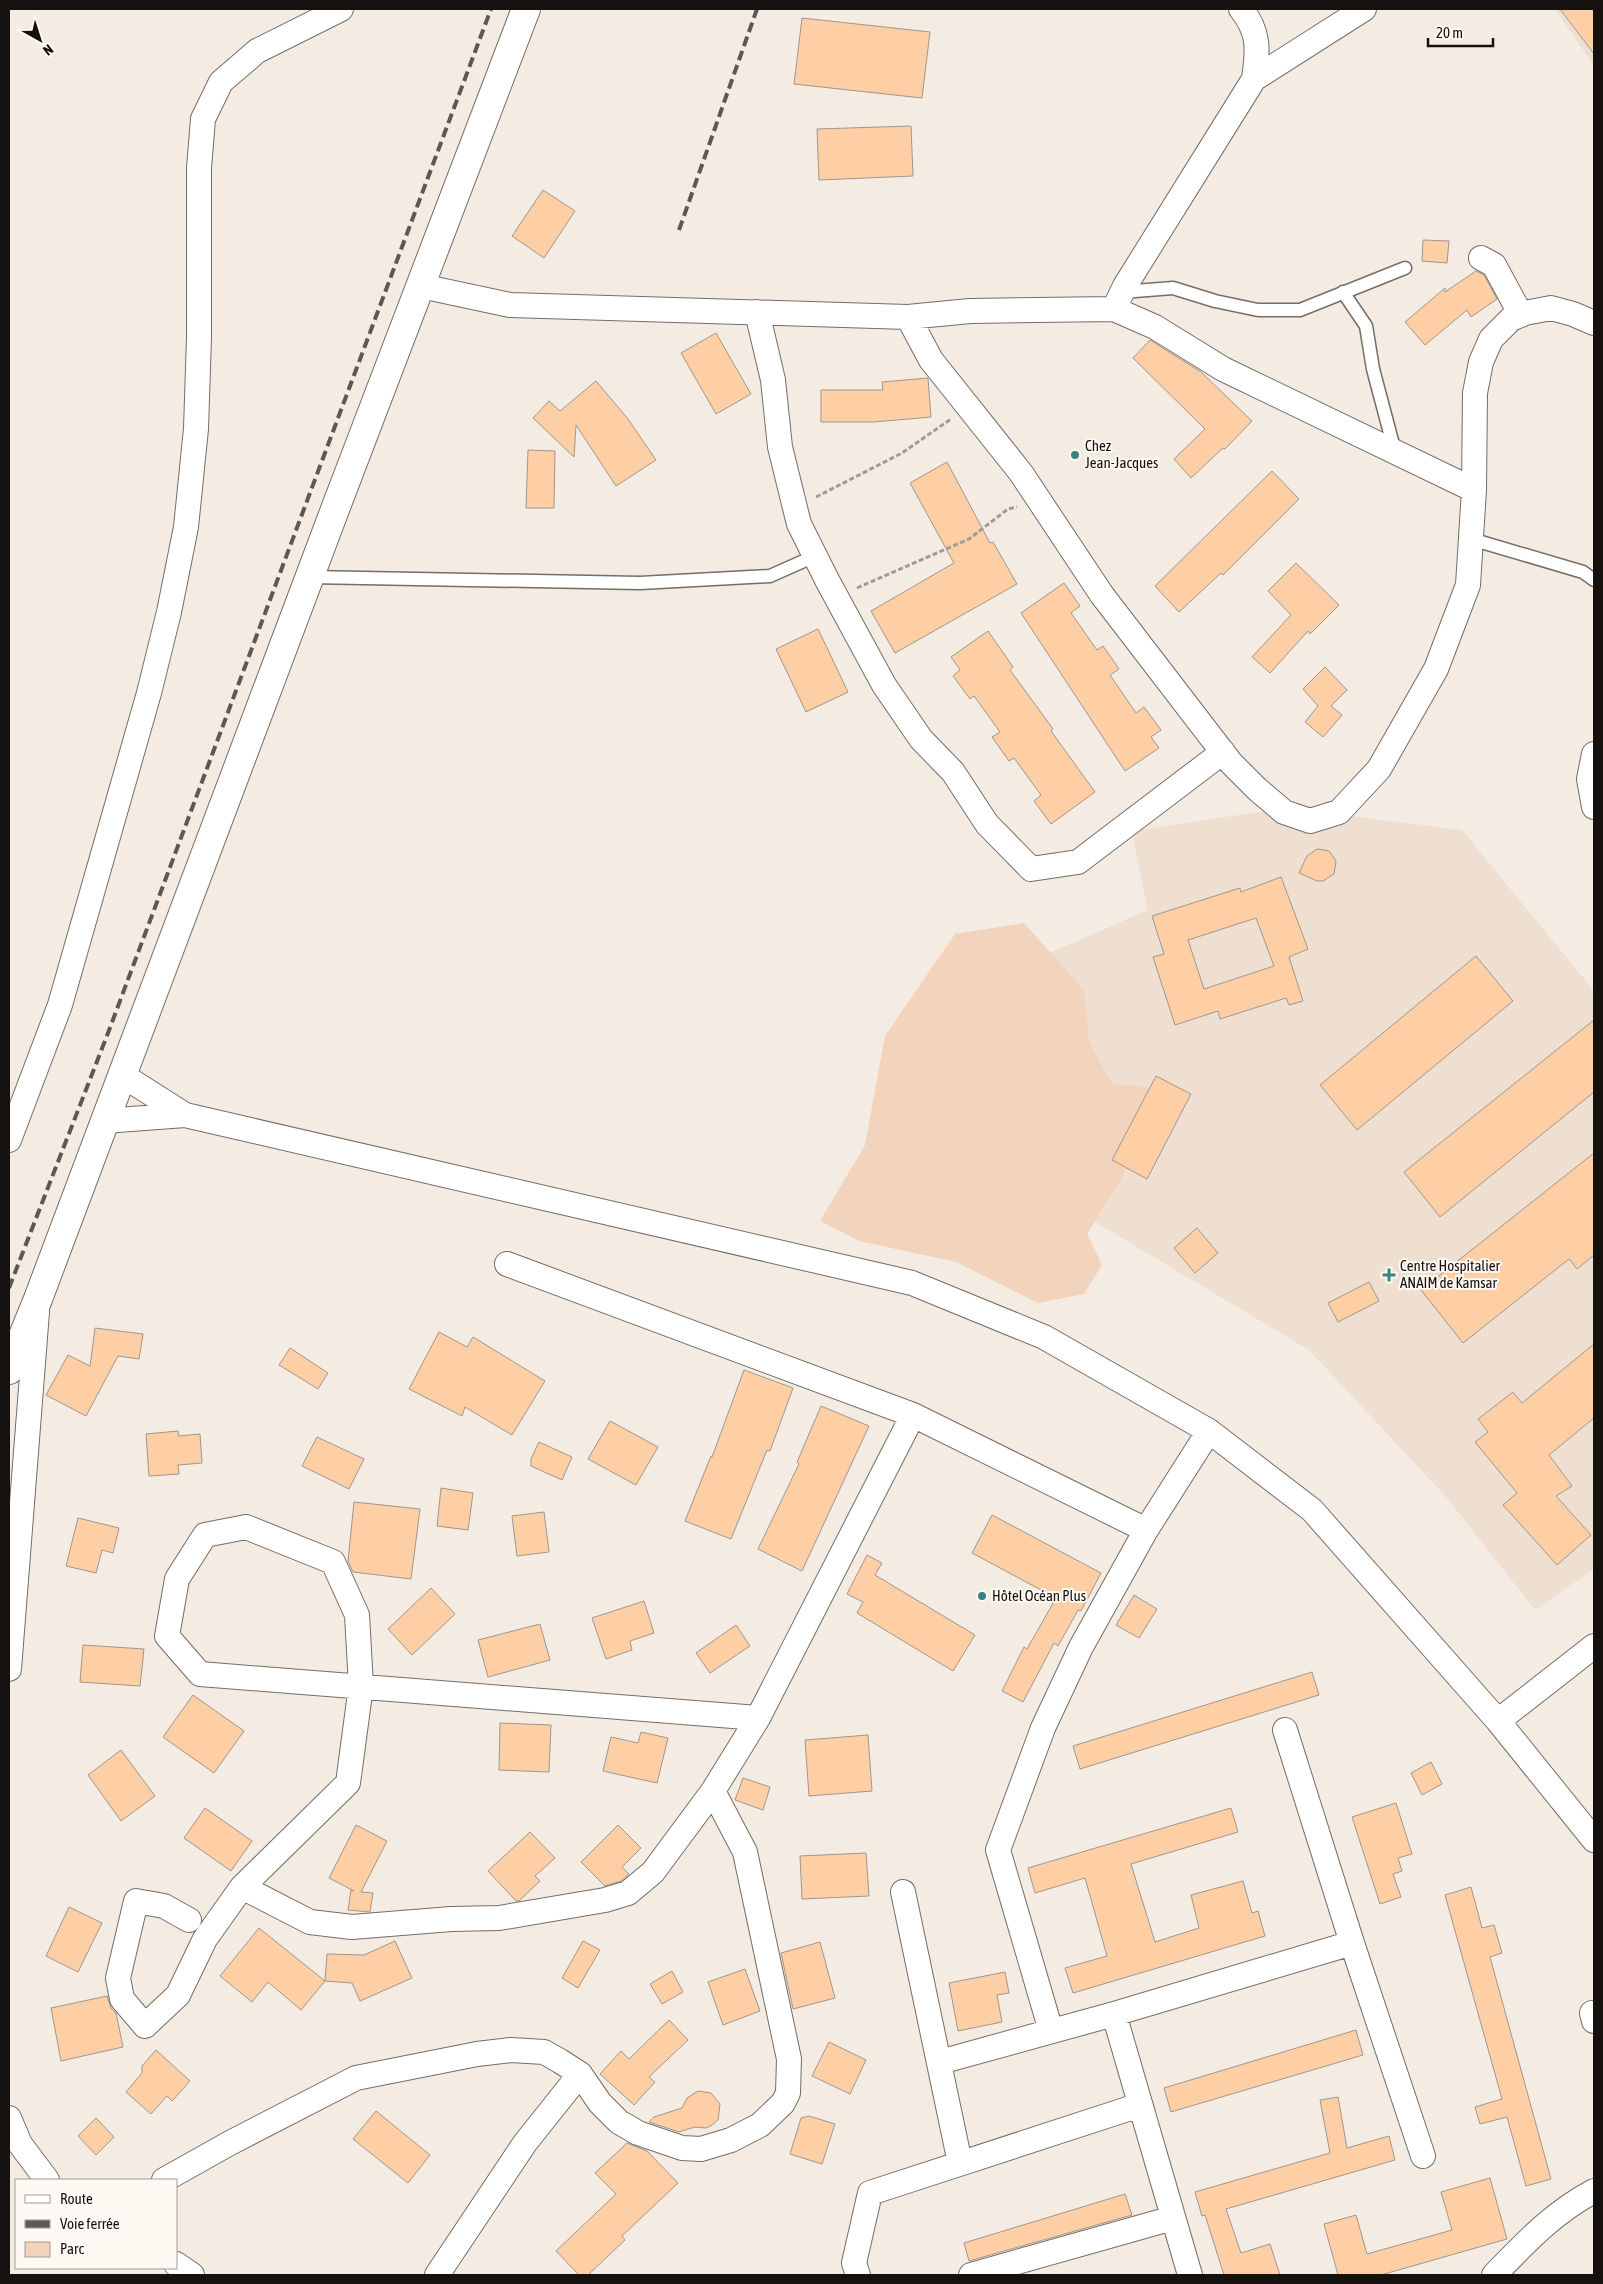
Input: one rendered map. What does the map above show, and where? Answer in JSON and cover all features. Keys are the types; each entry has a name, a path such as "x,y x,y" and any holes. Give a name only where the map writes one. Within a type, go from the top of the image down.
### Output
{"main road":[{"path":"9,1370 38,1299 309,577 526,9"}],"street":[{"path":"9,1140 66,986 149,694 169,612 186,527 196,430 199,337 199,168 203,119 221,82 257,51 341,9"},
{"path":"1118,300 1254,79 1258,51 1252,22 1241,9"},
{"path":"1254,79 1364,9"},
{"path":"1481,258 1494,265 1521,315"},
{"path":"421,286 510,305 908,317 1118,300 1155,327 1223,369 1474,490"},
{"path":"908,317 931,360 1021,473 1102,595 1224,752 1257,790 1284,812 1310,821 1339,812 1379,769 1436,669 1468,584 1474,490 1475,393 1480,362 1491,339 1511,319 1551,308 1573,314 1594,323"},
{"path":"757,312 773,380 780,447 799,524 884,685 921,740 953,772 987,824 1031,870 1078,862 1224,752"},
{"path":"1594,754 1590,779 1594,807"},
{"path":"122,1075 184,1115"},
{"path":"104,1121 184,1115 912,1283 1044,1337 1209,1430 1312,1510 1498,1721 1594,1840"},
{"path":"507,1264 913,1416 1146,1530"},
{"path":"9,1670 38,1299"},
{"path":"242,1888 310,1922 352,1927 451,1919 499,1918 605,1900 628,1893 652,1872 713,1791 758,1718 913,1416"},
{"path":"1050,2032 998,1850 1043,1728 1081,1647 1146,1530 1209,1430"},
{"path":"189,1920 164,1906 136,1901 118,1978 122,1999 145,2026 178,1995 205,1940 242,1888 348,1783 361,1686 357,1615 333,1562 246,1526 205,1535 177,1579 167,1636 200,1674 361,1686 758,1718"},
{"path":"1498,1721 1594,1646"},
{"path":"1285,1730 1352,1943 1423,2156"},
{"path":"166,2179 230,2143 356,2078 477,2054 511,2050 544,2052 580,2074 600,2103 619,2122 638,2133 682,2148 701,2149 731,2140 760,2125 784,2103 788,2093 789,2059 744,1852 713,1791"},
{"path":"903,1892 960,2163"},
{"path":"940,2062 1114,2014 1352,1943"},
{"path":"1114,2014 1190,2275"},
{"path":"437,2275 525,2143 580,2074"},
{"path":"858,2275 854,2263 870,2193 1140,2105"},
{"path":"9,2118 20,2144 46,2179"},
{"path":"1494,2275 1532,2236 1565,2209 1594,2192"},
{"path":"972,2275 1173,2218"},
{"path":"178,2265 192,2275"}],"lane":[{"path":"1118,300 1173,288 1258,310 1300,310 1405,268"},
{"path":"1344,292 1366,326 1375,377 1395,452"},
{"path":"1471,539 1583,572 1594,580"},
{"path":"309,577 640,583 770,576 815,556"}],"path":[{"path":"795,506 835,489 902,453 969,409"},
{"path":"836,597 969,539 1008,509 1040,502"}],"shaded area":[{"path":"1555,9 1594,9 1594,66"},
{"name":"Centre Hospitalier ANAIM de Kamsar","path":"1286,808 1462,830 1594,991 1594,1569 1535,1610 1448,1499 1309,1350 1060,1201 1015,968 1148,910 1132,831"}],"green space":[{"path":"1024,923 1084,990 1089,1042 1112,1084 1152,1087 1160,1108 1121,1179 1087,1234 1102,1265 1084,1294 1038,1303 956,1262 859,1241 820,1221 865,1145 885,1036 955,934"}],"building":[{"path":"1560,9 1594,9 1594,54"},
{"path":"802,18 930,32 922,98 794,84"},
{"path":"911,126 913,176 819,180 817,129"},
{"path":"543,190 575,211 544,258 512,236"},
{"path":"1423,240 1449,241 1447,263 1422,261"},
{"path":"1476,271 1484,275 1497,299 1471,317 1467,310 1425,345 1405,322 1445,288 1445,292"},
{"path":"716,333 751,394 716,414 681,353"},
{"path":"1150,340 1201,372 1252,421 1225,449 1223,448 1191,478 1174,459 1205,429 1133,358"},
{"path":"928,378 931,417 874,422 821,422 821,390 883,390 882,382"},
{"path":"596,381 628,419 656,460 616,486 576,425 574,457 533,418 549,401 560,411"},
{"path":"528,450 555,451 554,508 526,508"},
{"path":"947,462 990,543 993,542 1017,584 895,653 871,611 954,563 910,483"},
{"path":"1272,471 1299,499 1223,575 1221,573 1179,612 1155,586"},
{"path":"1296,563 1339,605 1310,634 1308,631 1270,673 1252,657 1291,615 1268,591"},
{"path":"1064,583 1080,606 1071,613 1097,650 1103,646 1119,669 1110,675 1136,713 1144,707 1161,730 1151,737 1159,748 1125,771 1021,613"},
{"path":"818,629 848,692 806,712 776,649"},
{"path":"988,631 1013,667 1010,670 1053,729 1051,731 1095,792 1051,824 1034,801 1041,795 1014,758 1009,761 992,737 1000,732 974,696 970,699 953,676 960,670 951,657"},
{"path":"1325,667 1347,690 1331,706 1342,715 1323,737 1305,722 1318,706 1303,689"},
{"path":"1317,849 1329,851 1336,861 1334,874 1323,881 1317,881 1299,873 1307,856"},
{"path":"1281,877 1308,949 1289,957 1303,1001 1289,1005 1286,998 1220,1019 1218,1011 1175,1025 1153,957 1164,954 1152,916 1240,888 1241,892","holes":["1256,918 1274,966 1204,989 1188,940"]},
{"path":"1476,956 1513,1001 1357,1130 1320,1085"},
{"path":"1594,1020 1594,1092 1440,1217 1404,1172"},
{"path":"1156,1076 1191,1094 1147,1179 1112,1160"},
{"path":"1594,1153 1594,1255 1577,1269 1569,1259 1463,1343 1421,1290"},
{"path":"1197,1228 1218,1253 1195,1273 1174,1248"},
{"path":"1369,1282 1379,1301 1338,1322 1328,1303"},
{"path":"95,1328 143,1334 139,1359 118,1356 86,1416 46,1395 68,1355 90,1366"},
{"path":"439,1332 467,1347 473,1337 545,1381 512,1435 465,1407 462,1416 409,1389"},
{"path":"1594,1344 1594,1418 1549,1455 1572,1486 1556,1496 1591,1535 1557,1565 1503,1505 1517,1493 1475,1442 1488,1432 1478,1419 1513,1392 1522,1403"},
{"path":"290,1348 328,1373 318,1389 279,1365"},
{"path":"744,1370 793,1388 770,1451 767,1450 731,1539 685,1521 712,1457"},
{"path":"821,1406 869,1426 802,1571 758,1549 799,1464 797,1462"},
{"path":"610,1421 658,1447 636,1485 588,1459"},
{"path":"178,1431 179,1436 200,1434 202,1463 178,1465 179,1474 149,1476 146,1434"},
{"path":"317,1437 364,1459 349,1489 302,1466"},
{"path":"539,1442 572,1457 562,1480 531,1466 531,1459"},
{"path":"441,1488 473,1493 468,1530 437,1526"},
{"path":"354,1502 420,1509 411,1579 353,1572 348,1561"},
{"path":"544,1512 549,1552 517,1556 512,1516"},
{"path":"992,1515 1101,1573 1081,1611 1078,1610 1058,1646 1054,1643 1023,1702 1002,1691 1024,1647 1027,1649 1056,1598 972,1553"},
{"path":"78,1518 119,1528 113,1553 102,1550 96,1573 66,1566"},
{"path":"867,1555 882,1563 875,1575 975,1635 953,1671 857,1613 863,1602 847,1594"},
{"path":"431,1588 455,1614 412,1655 388,1629"},
{"path":"1134,1595 1157,1609 1139,1638 1116,1625"},
{"path":"644,1601 654,1633 630,1641 632,1650 606,1659 592,1618"},
{"path":"540,1624 550,1660 488,1677 478,1640"},
{"path":"736,1625 750,1646 710,1673 696,1653"},
{"path":"83,1645 144,1649 140,1686 80,1682"},
{"path":"1312,1672 1319,1695 1080,1769 1073,1746"},
{"path":"193,1695 244,1731 214,1773 163,1737"},
{"path":"500,1723 551,1725 549,1772 499,1770"},
{"path":"641,1732 668,1738 657,1783 603,1771 611,1737 638,1743"},
{"path":"868,1735 872,1791 809,1796 805,1740"},
{"path":"121,1750 155,1796 121,1821 88,1775"},
{"path":"1431,1762 1442,1784 1422,1795 1411,1773"},
{"path":"743,1778 770,1787 763,1810 735,1800"},
{"path":"1396,1803 1412,1854 1398,1858 1402,1871 1393,1874 1401,1897 1380,1904 1352,1817"},
{"path":"205,1808 252,1841 231,1871 184,1838"},
{"path":"1231,1808 1238,1832 1131,1864 1155,1942 1199,1928 1191,1895 1243,1881 1252,1913 1258,1911 1265,1936 1073,1993 1065,1968 1107,1956 1085,1878 1035,1893 1028,1868"},
{"path":"356,1825 387,1841 361,1892 373,1893 370,1912 348,1910 351,1890 354,1891 329,1878"},
{"path":"618,1825 641,1848 622,1867 629,1874 621,1881 605,1886 581,1862"},
{"path":"530,1832 555,1858 535,1876 540,1881 519,1901 516,1901 488,1871"},
{"path":"866,1853 869,1896 802,1899 800,1856"},
{"path":"1471,1887 1482,1928 1494,1925 1502,1953 1490,1957 1551,2179 1526,2186 1507,2117 1480,2124 1475,2107 1502,2099 1445,1895"},
{"path":"69,1907 102,1923 78,1972 46,1956"},
{"path":"259,1928 325,1981 301,2010 268,1982 252,2002 220,1976"},
{"path":"395,1941 412,1978 360,2001 352,1983 325,1981 327,1954 364,1955"},
{"path":"583,1941 600,1950 578,1988 562,1978"},
{"path":"820,1942 835,1998 793,2009 781,1953"},
{"path":"745,1969 760,2011 723,2025 708,1982"},
{"path":"672,1971 683,1992 662,2004 650,1984"},
{"path":"1005,1972 1009,1993 997,1995 1002,2022 958,2031 949,1983"},
{"path":"107,1996 111,2008 116,2013 123,2047 61,2061 51,2008"},
{"path":"669,2020 688,2040 649,2077 655,2082 634,2105 600,2074 621,2051 629,2059"},
{"path":"1356,2030 1363,2055 1171,2112 1164,2088"},
{"path":"829,2042 866,2060 850,2094 812,2076"},
{"path":"156,2050 190,2081 172,2101 167,2096 151,2114 126,2092 142,2073 142,2066"},
{"path":"698,2091 711,2093 720,2104 718,2120 712,2125 706,2128 695,2127 679,2132 649,2122 654,2117 682,2108 687,2098"},
{"path":"1338,2097 1347,2148 1389,2136 1395,2160 1226,2209 1241,2253 1270,2244 1280,2275 1224,2275 1205,2215 1202,2216 1195,2192 1330,2153 1320,2100"},
{"path":"376,2111 430,2155 408,2183 353,2139"},
{"path":"809,2116 835,2124 822,2164 790,2154 801,2118"},
{"path":"96,2118 114,2137 96,2155 78,2136"},
{"path":"627,2143 647,2151 678,2183 622,2236 625,2240 588,2275 579,2275 556,2251 616,2194 595,2173"},
{"path":"1490,2178 1507,2239 1381,2275 1338,2275 1324,2224 1356,2215 1367,2254 1452,2230 1441,2192"},
{"path":"1125,2194 1132,2215 969,2261 964,2243"}],"railway":[{"path":"9,1288 108,1033 491,9"},
{"path":"679,230 757,9"}],"place":[{"name":"Chez Jean-Jacques","path":"1075,455"},
{"name":"Centre Hospitalier ANAIM de Kamsar","path":"1389,1275"},
{"name":"Hôtel Océan Plus","path":"982,1596"}]}
